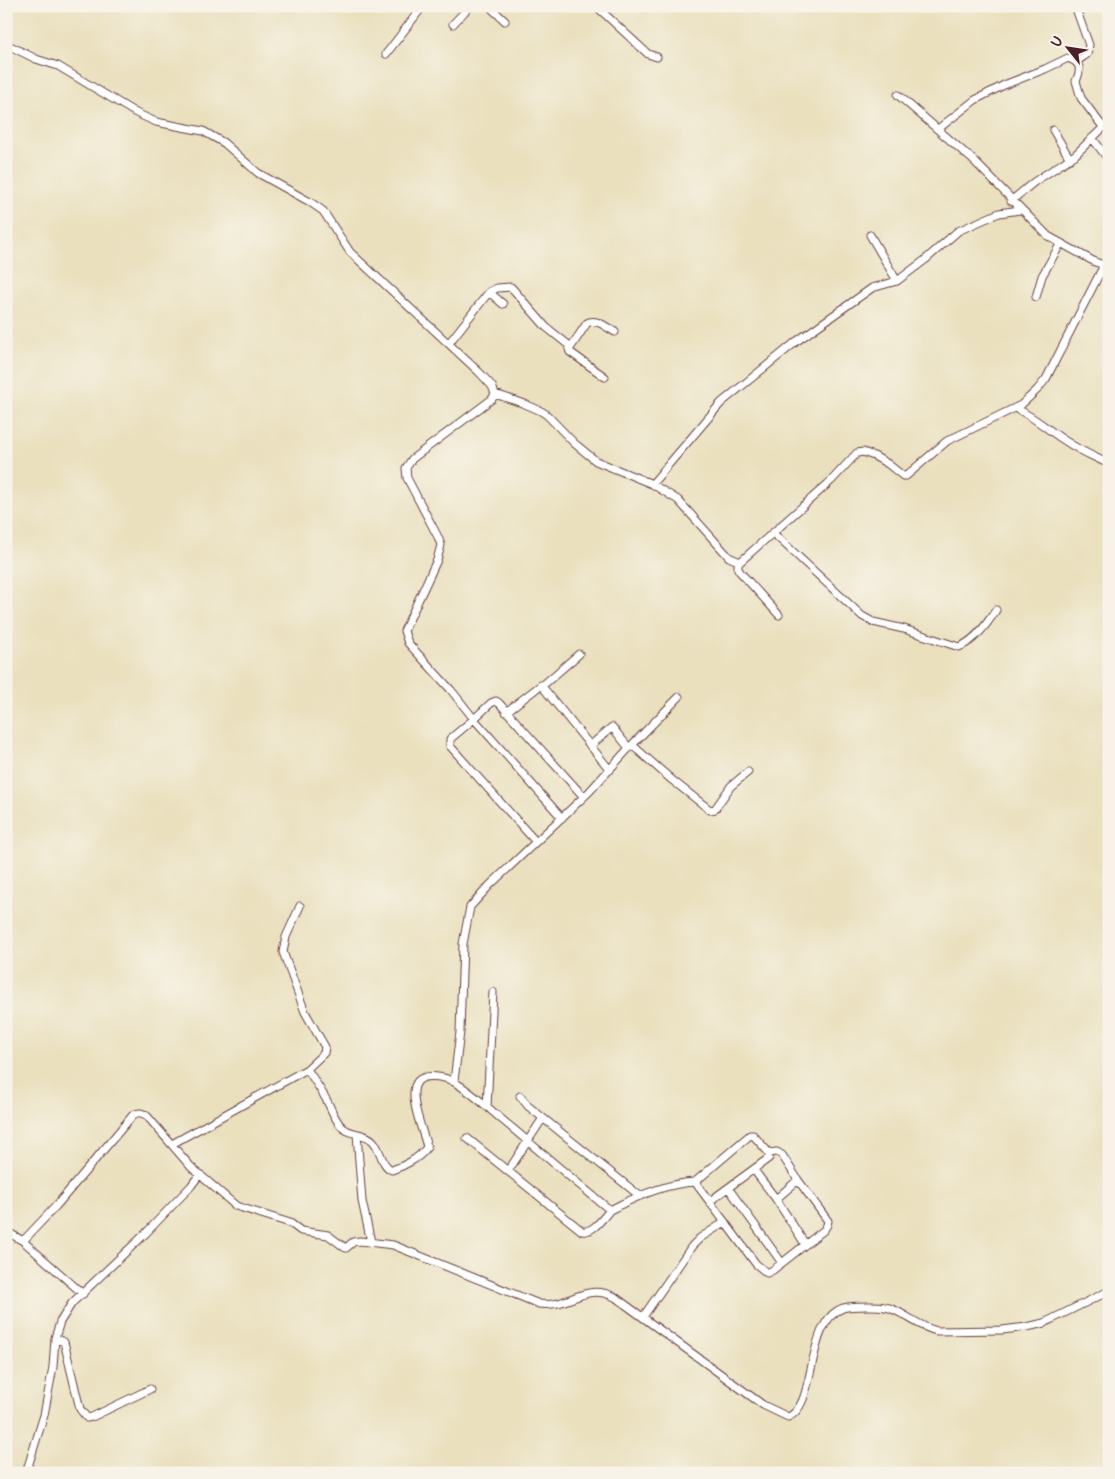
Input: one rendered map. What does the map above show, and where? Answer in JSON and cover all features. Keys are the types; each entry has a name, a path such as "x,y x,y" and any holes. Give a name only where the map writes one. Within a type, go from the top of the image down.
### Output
{"street":[{"path":"386,54 423,6"},
{"path":"453,24 470,6"},
{"path":"490,6 505,21"},
{"path":"596,6 648,54 657,57"},
{"path":"1075,6 1089,45 1087,54 1076,62"},
{"path":"6,44 36,59 58,66 136,113 156,122 203,131 224,143 258,173 323,211 350,252 449,343 492,386 495,394"},
{"path":"938,129 975,100 1004,85 1065,59 1070,58 1076,62 1080,68 1076,81 1078,91 1088,108 1106,125 1070,159 1034,182 1011,200"},
{"path":"738,562 742,561 831,482 857,453 864,452 874,456 903,476 906,476 947,441 1025,402 1046,379 1107,263 1095,262 1048,236 1020,210 973,160 898,94"},
{"path":"1053,130 1070,159"},
{"path":"1092,138 1109,160"},
{"path":"652,484 721,403 797,341 872,288 897,281 926,260 958,231 999,213 1020,210"},
{"path":"870,236 897,281"},
{"path":"1036,297 1042,276 1061,243"},
{"path":"449,343 489,292 497,288 511,286 546,327 570,347"},
{"path":"489,292 502,304"},
{"path":"605,376 570,352 569,349 590,321 597,322 615,332"},
{"path":"495,394 525,404 547,415 568,438 596,461 652,484 681,503 729,557 738,562"},
{"path":"495,394 492,399 412,459 408,464 407,478 438,537 440,545 437,560 404,630 404,636 408,643 562,818"},
{"path":"1015,408 1036,418 1046,428 1069,444 1109,464"},
{"path":"773,533 856,611 873,622 904,629 959,647 973,638 987,625 996,610"},
{"path":"738,562 740,572 779,615"},
{"path":"506,712 539,686 542,686 579,654"},
{"path":"542,686 610,770"},
{"path":"454,1081 460,1032 463,944 470,907 490,885 584,797 679,697"},
{"path":"536,842 450,746 450,740 496,701 584,797"},
{"path":"590,746 612,727 630,747 710,810 715,809 731,786 748,772"},
{"path":"172,1144 307,1070 324,1053 325,1047 306,1012 283,952 286,936 300,906"},
{"path":"486,1107 493,992"},
{"path":"307,1070 315,1080 337,1121 343,1128 368,1136 373,1141 388,1169 396,1168 411,1161 428,1147 417,1115 415,1086 418,1080 424,1077 444,1078 454,1081 610,1210"},
{"path":"520,1096 523,1102 640,1196"},
{"path":"23,1242 137,1113 144,1114 200,1174 236,1206 292,1224 301,1232 328,1235 346,1248 353,1242 393,1245 539,1304 557,1303 589,1292 606,1293 615,1297 643,1317 763,1406 788,1416 797,1410 807,1388 815,1347 824,1326 834,1313 844,1308 882,1306 891,1308 937,1331 1002,1330 1044,1323 1109,1291"},
{"path":"508,1170 543,1118"},
{"path":"357,1134 362,1201 370,1242"},
{"path":"468,1138 585,1232 590,1230 610,1210 629,1200 660,1189 695,1182 750,1135 753,1135 769,1154"},
{"path":"695,1182 761,1270 767,1273 770,1272 824,1230 828,1222 782,1155 777,1152 769,1154"},
{"path":"710,1201 754,1170 769,1158 769,1154"},
{"path":"754,1170 805,1244"},
{"path":"26,1473 44,1414 53,1367 55,1338 63,1315 72,1304 145,1234 200,1174"},
{"path":"776,1200 798,1180"},
{"path":"729,1189 782,1263"},
{"path":"643,1317 692,1246 700,1238 725,1222"},
{"path":"6,1231 23,1242 83,1294"},
{"path":"55,1338 64,1342 80,1409 87,1418 150,1389"}]}
